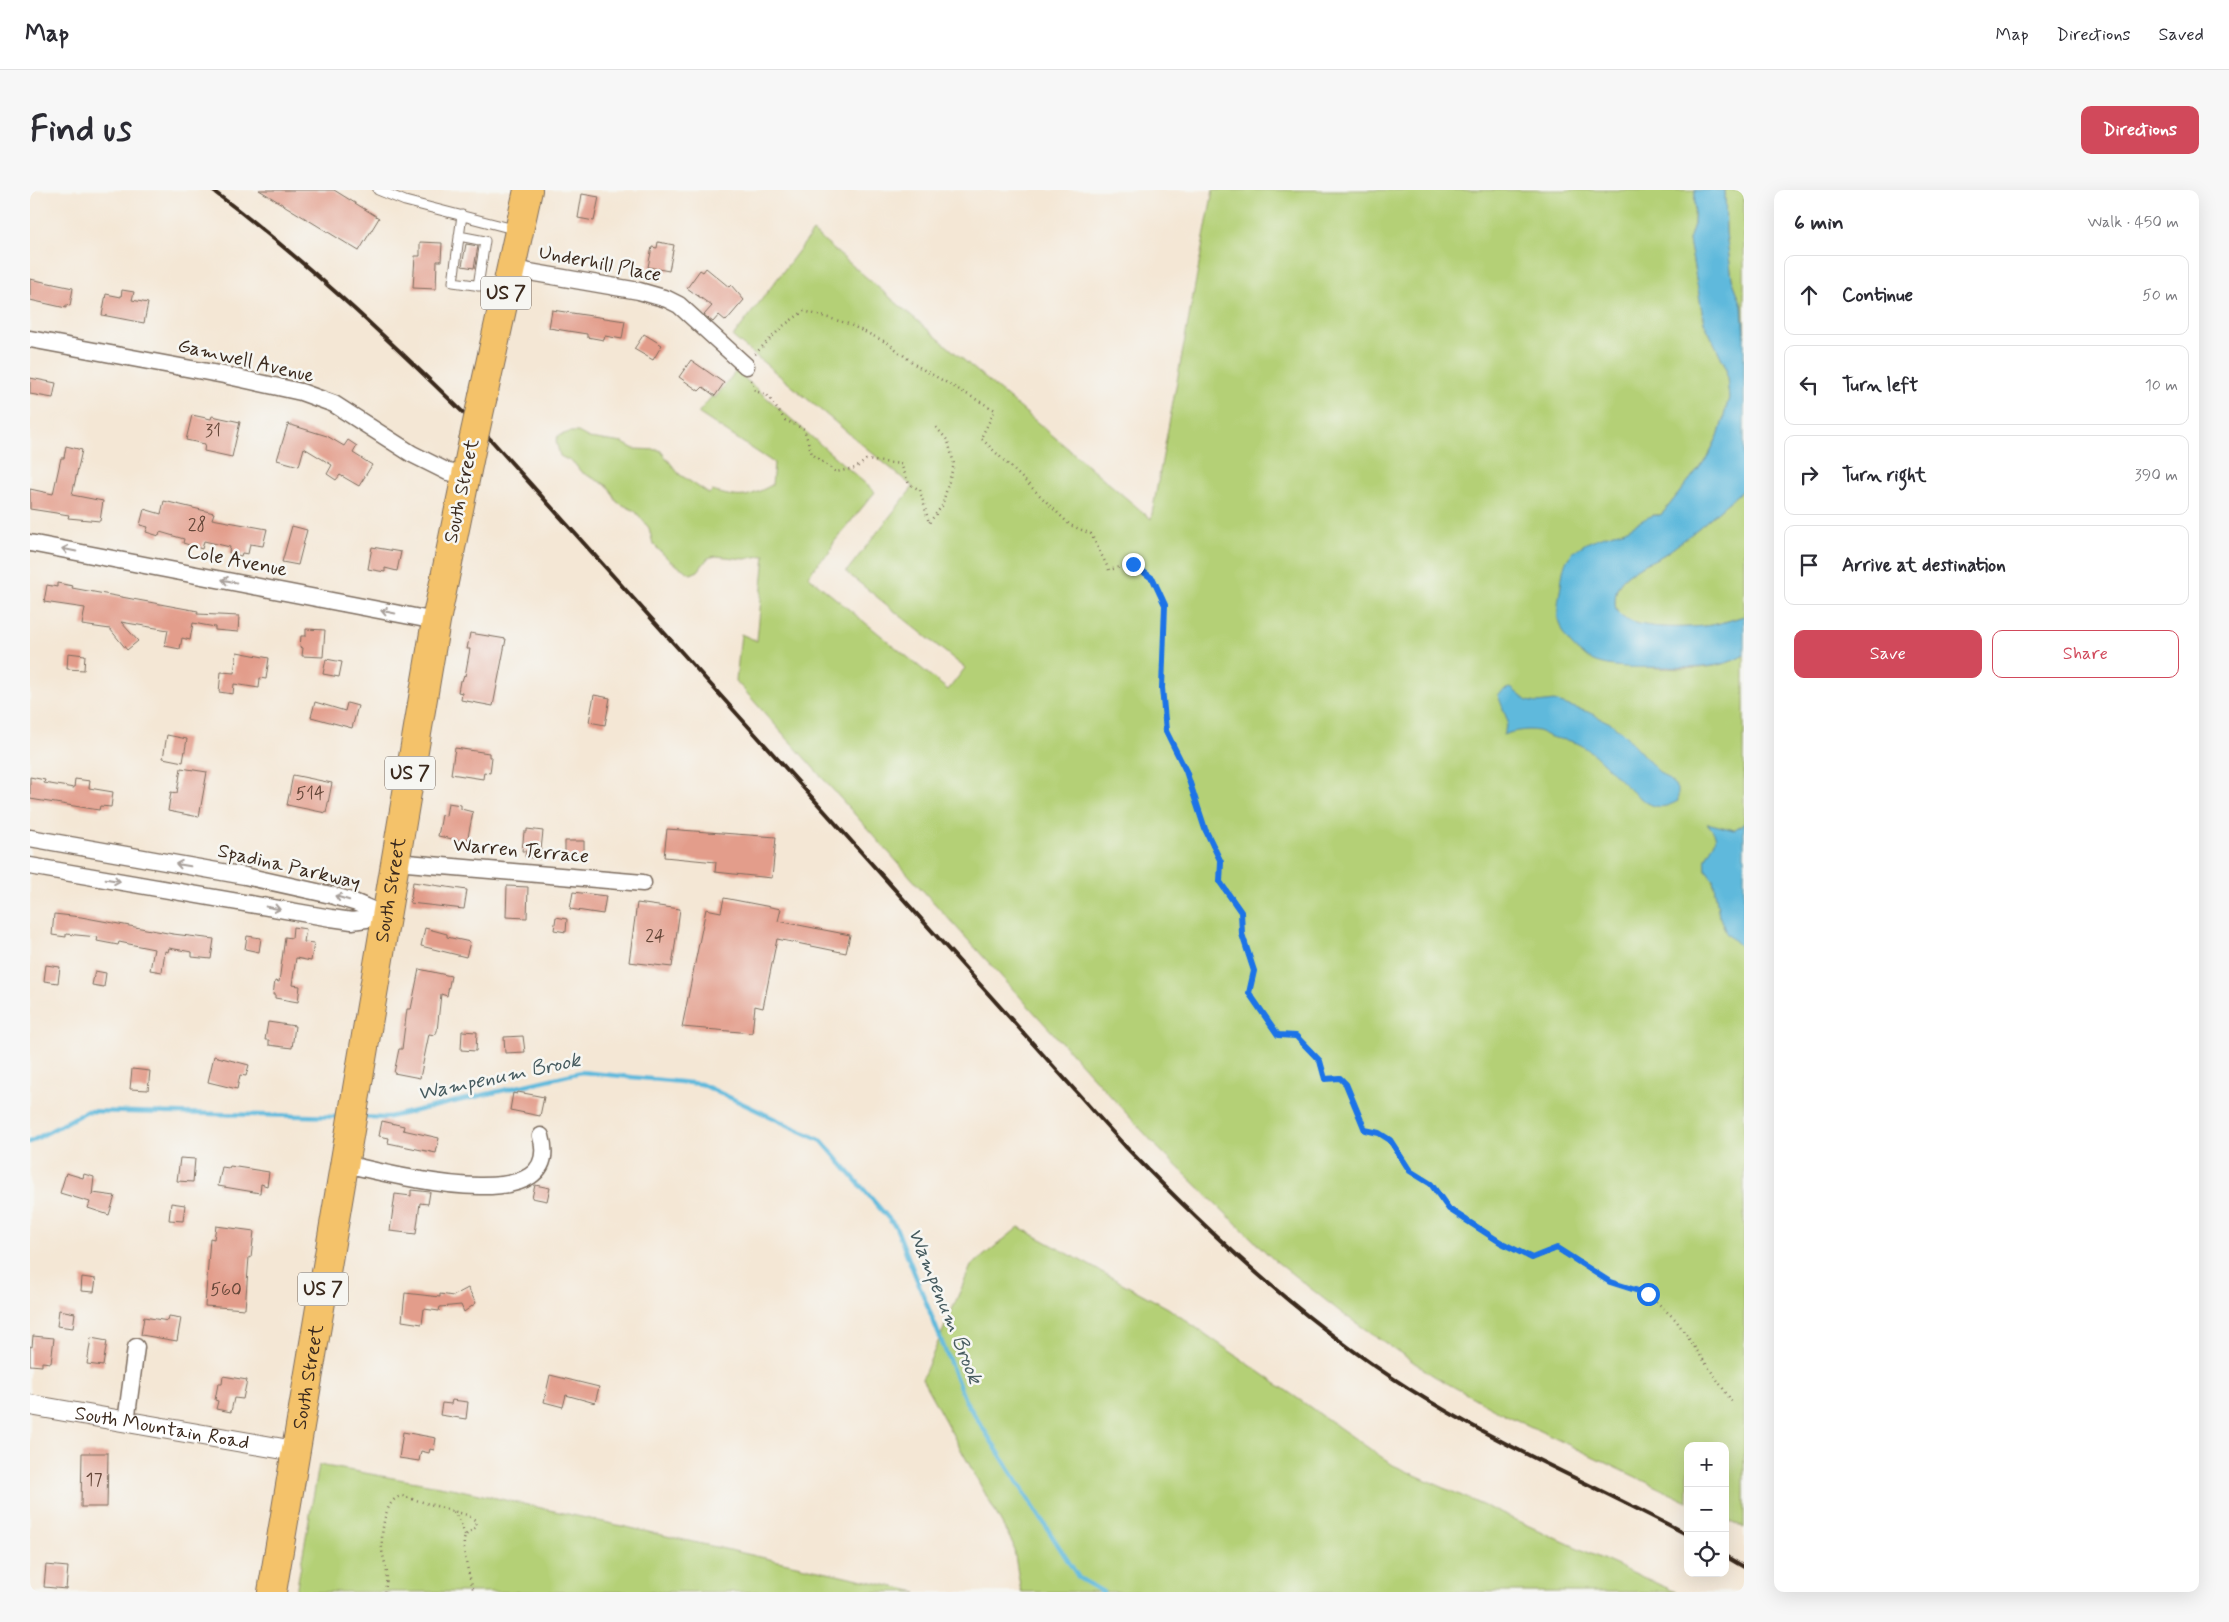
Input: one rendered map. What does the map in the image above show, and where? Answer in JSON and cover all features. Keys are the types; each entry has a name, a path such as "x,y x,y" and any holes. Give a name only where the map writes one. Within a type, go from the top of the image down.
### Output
{"highway":[{"name":"South Street","path":"272,1592 436,620 472,440 528,190"}],"street":[{"name":"Underhill Place","path":"509,279 640,292 667,299 678,305 746,366"},
{"name":"Gamwell Avenue","path":"30,339 224,375 301,392 334,404 412,454 448,472 465,475"},
{"name":"Cole Avenue","path":"30,543 436,620"},
{"name":"Spadina Parkway","path":"30,838 245,876 331,895 354,902 387,916"},
{"path":"90,876 96,849"},
{"name":"Warren Terrace","path":"395,862 643,882"},
{"name":"Spadina Parkway","path":"30,866 352,921 387,916"},
{"path":"345,1164 461,1185 500,1186 523,1181 536,1172 543,1159 544,1146 541,1136"},
{"path":"126,1422 136,1347"},
{"name":"South Mountain Road","path":"30,1405 295,1451"}],"lane":[{"path":"378,190 405,201 520,230"},
{"path":"462,215 453,282 478,286 509,279"},
{"path":"459,236 485,241 478,286"}],"path":[{"path":"936,427 948,441 954,464 942,506 929,523 920,490 908,484 900,464 866,460 856,468 836,472 812,454 804,429 785,420 767,395 755,391 746,366 763,345 783,326 804,311 846,323 888,343 917,366 995,410 981,438 1070,525 1092,534 1109,570 1133,564 1153,579 1165,605 1162,688 1166,731 1186,771 1205,829 1221,862 1220,882 1241,912 1242,934 1254,971 1249,993 1278,1035 1296,1036 1320,1061 1325,1079 1340,1078 1346,1084 1365,1130 1379,1133 1390,1140 1410,1171 1431,1184 1449,1209 1500,1242 1532,1258 1557,1248 1610,1282 1648,1294 1676,1320 1733,1403"},
{"path":"385,1592 387,1576 382,1543 390,1502 397,1496 468,1514 475,1520 476,1527 466,1537"},
{"path":"452,1510 459,1519 466,1537 465,1553 474,1592"}],"green space":[{"path":"1213,190 1695,190 1694,224 1689,240 1704,322 1726,367 1729,398 1719,434 1707,458 1663,513 1653,515 1628,530 1607,535 1579,548 1622,666 1700,668 1730,662 1744,655 1744,823 1734,830 1708,824 1716,834 1716,840 1706,859 1706,870 1713,879 1719,915 1726,932 1744,950 1744,1528 1729,1521 1729,1442 1684,1442 1684,1500 1496,1410 1434,1376 1343,1314 1272,1258 1158,1148 915,882 736,681 741,634 757,641 765,555 745,559 716,556 708,558 698,571 691,574 670,561 653,544 649,528 635,511 617,502 608,486 581,472 574,463 560,456 556,441 558,436 570,432 578,432 589,438 623,443 634,449 660,450 679,474 709,494 712,491 743,496 763,490 772,485 774,463 698,413 712,396 715,398 736,371 875,492 834,542 829,553 808,576 948,690 965,668 846,572 913,487 733,337 813,232 1151,519"},
{"path":"1725,190 1744,190 1744,337 1742,305 1732,279 1726,233"},
{"path":"1744,489 1744,616 1709,625 1667,627 1638,624 1626,620 1618,613 1615,604 1617,588 1627,575 1678,545"},
{"path":"1019,1227 1168,1308 1393,1465 1676,1592 1021,1592 1013,1544 922,1379 971,1266"},
{"path":"319,1465 456,1489 917,1592 296,1592"}],"water":[{"path":"1695,190 1725,190 1726,233 1732,279 1742,305 1744,337 1744,489 1678,545 1627,575 1617,588 1615,604 1618,613 1626,620 1652,626 1704,626 1744,616 1744,655 1726,663 1707,667 1607,665 1584,656 1562,632 1558,617 1558,602 1565,564 1573,552 1585,544 1663,513 1707,458 1719,434 1729,398 1726,367 1704,322 1689,240 1694,224"},
{"path":"1511,688 1527,701 1537,703 1554,701 1588,712 1612,724 1624,734 1657,770 1675,785 1678,792 1678,801 1661,807 1647,802 1628,788 1590,751 1577,743 1547,736 1532,730 1517,731 1503,735 1508,722 1498,695 1504,690"},
{"path":"1707,823 1734,830 1744,823 1744,950 1726,933 1719,915 1713,879 1706,870 1706,858 1716,838"}],"building":[{"path":"259,190 334,190 379,218 359,251"},
{"path":"582,194 599,197 594,221 578,218"},
{"path":"420,242 442,243 441,261 437,261 436,289 413,288 415,256 420,256"},
{"path":"658,242 674,245 669,271 648,267 652,247 657,248"},
{"path":"466,244 478,246 474,268 462,266"},
{"path":"706,268 729,287 731,285 744,300 726,321 719,315 713,322 704,315 712,306 687,288 700,270 703,272"},
{"path":"30,279 73,288 70,306 66,305 66,308 30,300"},
{"path":"122,290 134,292 132,300 148,303 144,323 102,315 106,294 121,297"},
{"path":"552,310 625,321 622,339 605,336 604,340 587,337 587,334 549,328"},
{"path":"644,334 662,345 653,360 634,349"},
{"path":"691,360 724,383 715,396 703,387 699,391 679,377"},
{"path":"30,378 56,383 53,398 30,394"},
{"path":"192,415 211,419 212,416 240,422 232,457 204,451 205,444 186,440"},
{"path":"288,424 327,436 344,446 348,440 357,446 353,453 372,465 359,486 340,475 336,480 327,474 332,465 304,448 299,466 277,460"},
{"path":"66,446 82,450 72,495 103,501 100,521 68,518 69,515 30,509 30,489 53,494 61,458 64,458"},
{"path":"164,501 214,513 212,519 267,529 263,546 250,544 248,554 242,553 241,556 229,553 230,547 204,541 202,549 183,543 184,539 160,532 159,536 146,532 148,527 140,525 144,509 161,514"},
{"path":"292,526 307,530 298,565 282,562"},
{"path":"372,547 401,552 397,571 385,568 385,572 368,569"},
{"path":"57,583 73,586 72,588 198,611 197,614 239,616 238,632 215,630 215,627 193,623 190,640 182,638 180,649 165,646 168,630 121,622 138,641 127,650 110,629 82,625 85,608 44,602 47,585 57,587"},
{"path":"306,629 325,630 323,657 302,656 303,648 300,647 301,636 306,636"},
{"path":"470,633 506,639 493,706 461,700 462,693 458,692 460,681 465,676 470,649 467,649"},
{"path":"237,652 269,658 266,679 260,678 259,688 234,684 233,694 219,692 221,672 234,673"},
{"path":"68,653 85,655 84,670 67,669"},
{"path":"326,659 342,662 339,677 323,674"},
{"path":"594,695 610,698 605,725 589,722"},
{"path":"315,702 345,711 347,703 358,706 352,728 311,717"},
{"path":"167,735 187,739 183,762 163,758"},
{"path":"455,748 489,753 489,757 492,757 490,773 484,772 483,779 451,774"},
{"path":"181,768 207,772 199,817 168,811 171,792 177,793"},
{"path":"293,775 332,783 326,813 287,805"},
{"path":"30,777 45,780 44,783 74,788 75,779 90,781 89,788 113,792 111,807 100,806 99,810 30,799"},
{"path":"448,803 461,805 461,809 473,812 467,842 438,836 442,815 446,816"},
{"path":"527,829 543,831 540,859 525,857 526,851 522,851 524,832 527,832"},
{"path":"667,829 776,837 772,878 715,872 716,862 664,857"},
{"path":"565,841 584,841 584,857 565,856"},
{"path":"413,882 467,890 464,909 410,903"},
{"path":"507,886 528,887 527,918 506,917"},
{"path":"573,892 606,896 603,914 570,909"},
{"path":"724,898 781,909 778,921 850,935 846,953 777,939 763,1008 755,1006 752,1033 682,1027 706,909 721,912"},
{"path":"637,903 680,909 672,967 629,962"},
{"path":"54,914 214,939 211,959 192,957 192,952 169,948 168,952 165,951 162,972 150,970 154,949 119,942 118,945 97,941 98,937 66,934 66,937 52,935"},
{"path":"556,917 567,919 566,932 554,930"},
{"path":"293,927 306,929 304,942 314,943 311,961 296,958 292,985 300,986 298,1002 275,998 275,995 273,995 275,981 279,982 285,937 292,938"},
{"path":"425,928 447,934 447,937 470,942 466,957 421,946"},
{"path":"247,936 261,938 259,952 245,949"},
{"path":"46,965 60,967 58,983 44,981"},
{"path":"419,969 451,976 447,996 441,994 437,1031 435,1035 429,1034 420,1078 394,1073 399,1049 402,1049 407,1009 411,1009"},
{"path":"95,971 106,973 104,987 92,985"},
{"path":"268,1022 295,1026 292,1048 269,1045 269,1040 265,1040"},
{"path":"462,1031 477,1032 476,1051 461,1050"},
{"path":"523,1036 525,1052 505,1053 504,1037"},
{"path":"214,1056 249,1065 246,1076 240,1075 237,1089 208,1082"},
{"path":"132,1069 150,1071 148,1090 130,1089"},
{"path":"518,1092 544,1097 540,1116 510,1110 513,1093 517,1094"},
{"path":"382,1121 404,1126 403,1130 439,1138 436,1153 388,1143 389,1138 379,1136"},
{"path":"180,1158 195,1159 193,1182 177,1181"},
{"path":"230,1166 269,1172 267,1186 261,1184 260,1193 218,1186 222,1167 229,1168"},
{"path":"66,1173 83,1178 84,1174 94,1177 92,1196 93,1193 115,1196 109,1215 88,1208 90,1202 60,1193"},
{"path":"535,1185 550,1188 547,1201 532,1198"},
{"path":"411,1190 430,1192 428,1204 420,1203 416,1234 390,1231 395,1194 411,1196"},
{"path":"171,1203 185,1205 183,1221 169,1220"},
{"path":"216,1226 254,1231 251,1258 249,1257 245,1309 205,1306 210,1238 214,1239"},
{"path":"82,1277 96,1279 94,1292 81,1291"},
{"path":"468,1288 476,1303 464,1312 461,1305 440,1307 439,1311 424,1309 422,1324 402,1321 405,1293 440,1297 440,1294 453,1296"},
{"path":"59,1310 75,1313 73,1328 57,1326"},
{"path":"169,1316 181,1318 177,1341 141,1335 144,1317 168,1321"},
{"path":"33,1336 54,1338 51,1363 42,1362 42,1366 30,1365 30,1346 32,1347"},
{"path":"91,1338 107,1341 103,1366 87,1364"},
{"path":"550,1375 599,1387 595,1403 566,1395 563,1407 544,1402"},
{"path":"223,1376 247,1380 243,1399 234,1398 231,1412 216,1409 218,1401 215,1400 218,1384 222,1384"},
{"path":"452,1400 468,1402 466,1419 440,1415 442,1403 451,1404"},
{"path":"403,1432 436,1438 434,1450 430,1449 429,1453 421,1451 419,1461 399,1458"},
{"path":"82,1453 108,1453 107,1507 81,1507"},
{"path":"46,1565 68,1567 66,1589 44,1587"}],"waterway":[{"name":"Wampenum Brook","path":"361,1117 385,1118 581,1072 701,1084 822,1141 896,1227 965,1400 1079,1578 1103,1592"},
{"name":"Wampenum Brook","path":"30,1142 87,1111 343,1117"}],"railway":[{"path":"212,190 322,280 425,375 492,441 1125,1146 1231,1250 1268,1283 1346,1345 1429,1401 1492,1437 1684,1533"},
{"path":"1729,1558 1744,1567"}],"route":[{"path":"1133,564 1153,579 1165,605 1165,648 1162,688 1166,731 1186,771 1205,829 1221,862 1220,882 1241,912 1242,934 1254,971 1249,993 1278,1035 1296,1036 1320,1061 1325,1079 1340,1078 1346,1084 1365,1130 1379,1133 1390,1140 1410,1171 1431,1184 1449,1209 1500,1242 1532,1258 1557,1248 1610,1282 1648,1294"}]}
